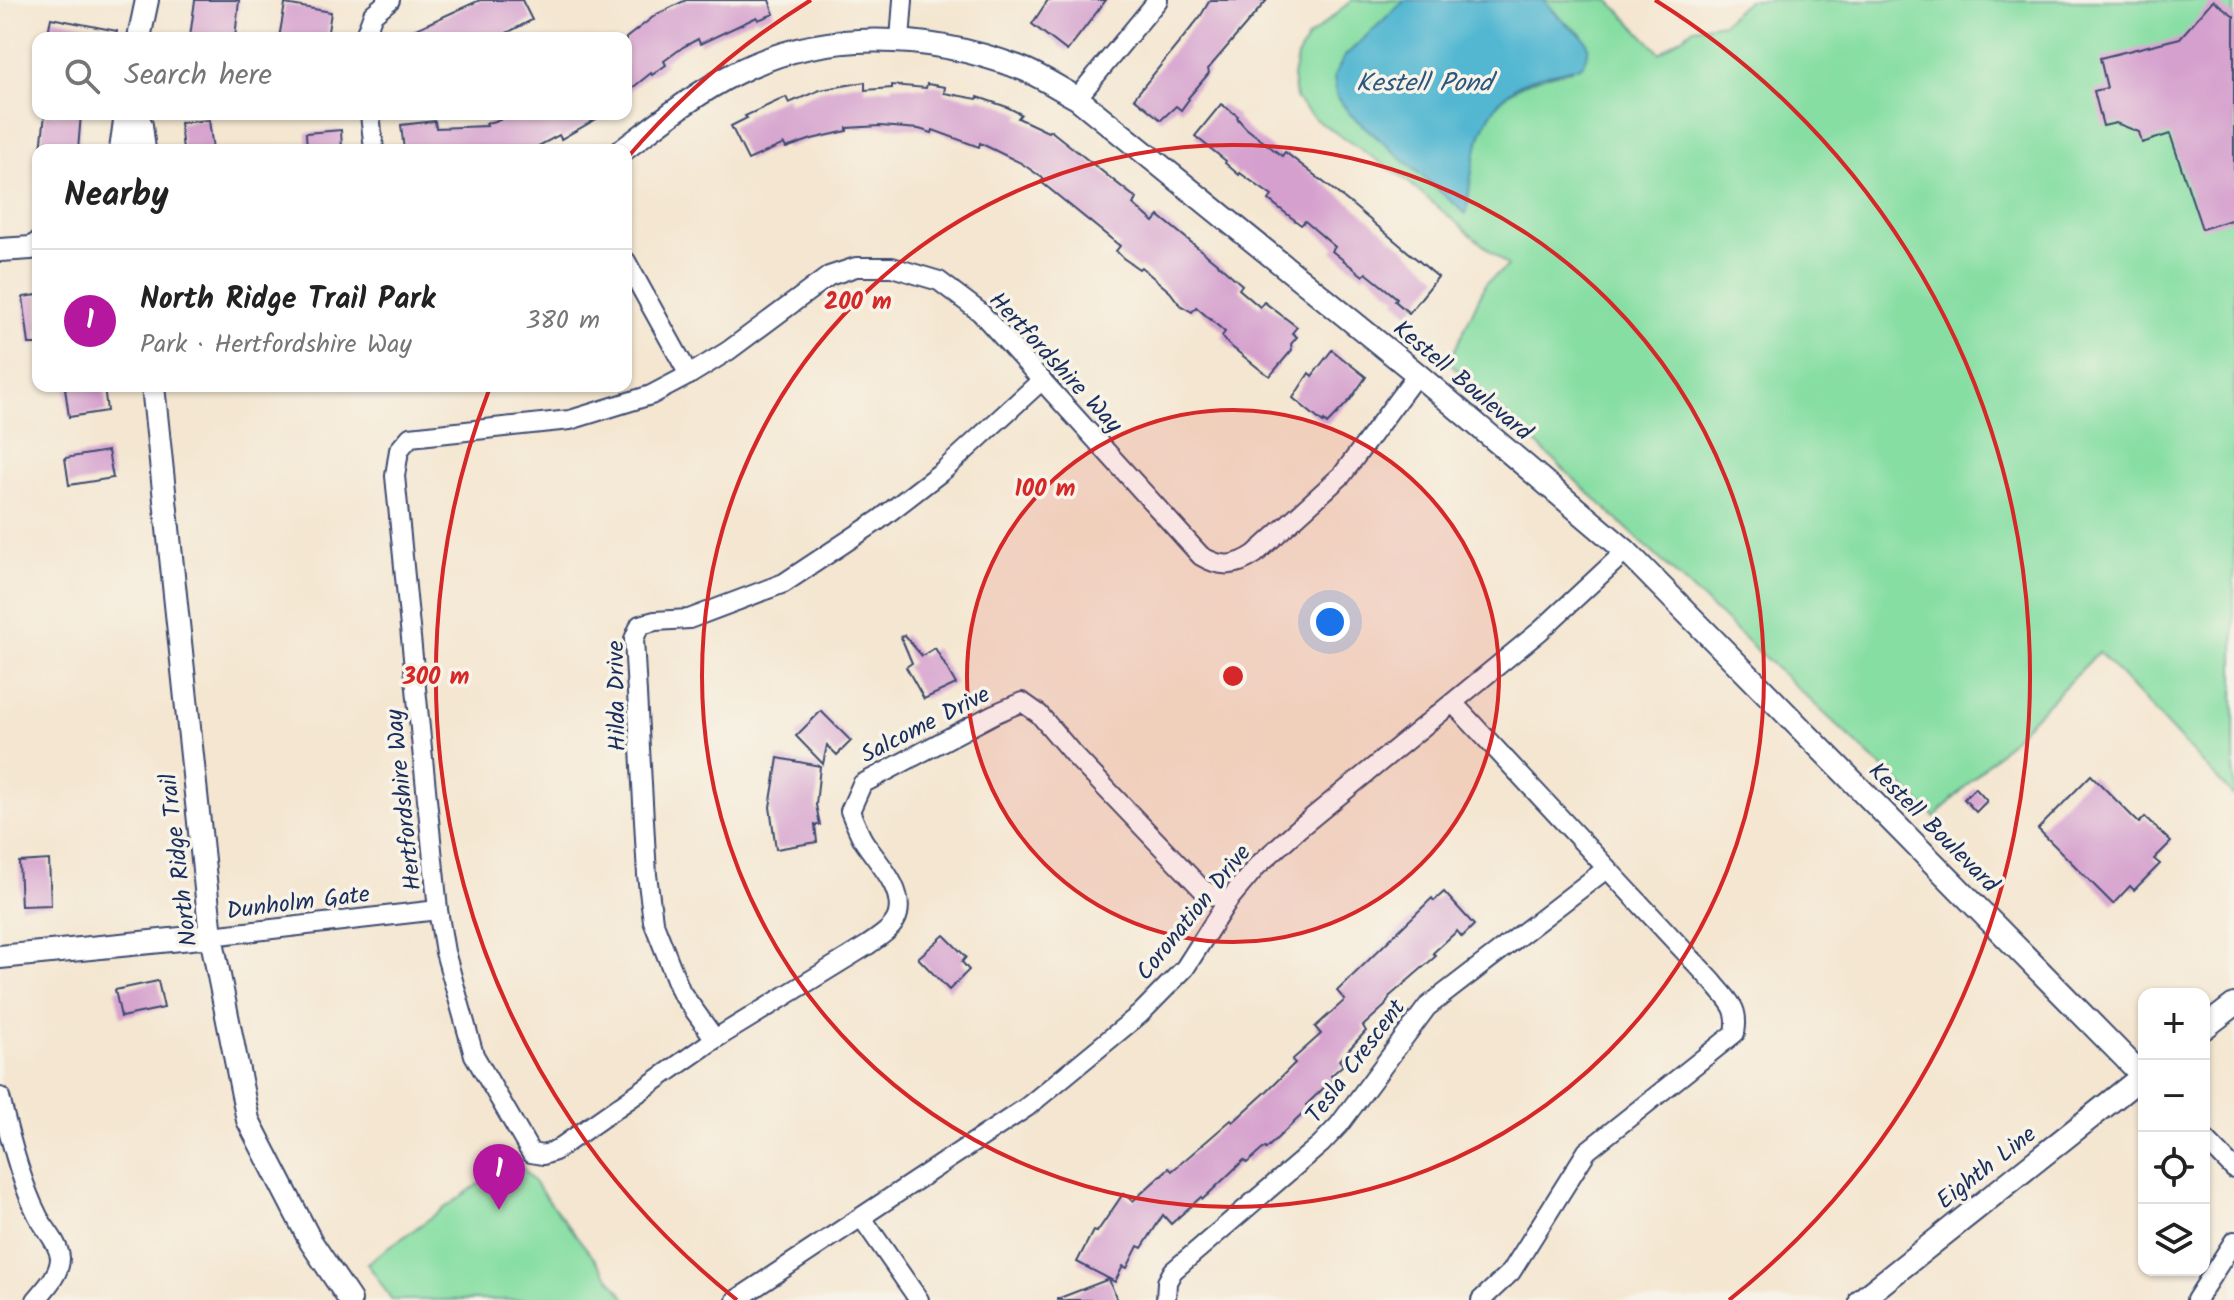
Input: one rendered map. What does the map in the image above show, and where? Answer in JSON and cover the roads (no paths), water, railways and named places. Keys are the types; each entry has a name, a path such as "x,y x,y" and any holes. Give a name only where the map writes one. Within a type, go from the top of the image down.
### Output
{"street":[{"path":"140,32 147,0"},
{"path":"366,32 373,14 390,0"},
{"path":"900,40 903,0"},
{"path":"1077,98 1158,0"},
{"name":"Kestell Boulevard","path":"631,144 691,99 736,72 829,42 900,40 964,51 1020,67 1077,98 1417,374 1626,551 2138,1070"},
{"path":"122,144 125,120"},
{"path":"138,120 143,144"},
{"path":"371,120 373,144"},
{"path":"0,250 32,247"},
{"name":"Hertfordshire Way","path":"531,1153 474,1055 445,952 438,910 395,476 399,450 410,437 570,420 651,395 728,351 829,276 856,267 892,267 939,281 980,312 1201,556 1215,564 1239,565 1342,475 1417,374"},
{"path":"632,272 689,375"},
{"name":"Hilda Drive","path":"715,1039 681,992 653,921 647,875 634,639 640,625 689,619 784,583 879,520 945,469 1042,380"},
{"name":"North Ridge Trail","path":"154,392 211,936 248,1120 311,1242 350,1300"},
{"name":"Coronation Drive","path":"736,1300 1027,1107 1140,1014 1185,968 1227,902 1257,866 1540,631 1626,551"},
{"name":"Salcome Drive","path":"531,1153 543,1155 555,1151 715,1039 891,928 899,913 897,896 862,838 850,811 862,784 1022,702 1039,714 1202,889 1227,902"},
{"path":"1453,703 1733,1007 1738,1018 1735,1033 1587,1151 1511,1272 1481,1300"},
{"name":"Tesla Crescent","path":"1166,1300 1167,1282 1173,1271 1321,1144 1339,1125 1427,1007 1606,869"},
{"name":"Dunholm Gate","path":"211,936 438,910"},
{"path":"0,957 211,936"},
{"path":"2210,1023 2234,1005"},
{"name":"Eighth Line","path":"1861,1300 2138,1081"},
{"path":"0,1097 7,1129 37,1214 60,1257 55,1276 36,1300"},
{"path":"2210,1144 2234,1169"},
{"path":"862,1218 919,1300"},
{"path":"2196,1300 2234,1241"}],"water":[{"name":"Kestell Pond","path":"1405,0 1544,0 1587,43 1587,56 1582,65 1529,80 1511,90 1498,104 1480,137 1466,214 1350,114 1336,95 1334,76 1345,56"}],"place":[{"name":"North Ridge Trail Park","path":"499,1210"}]}
